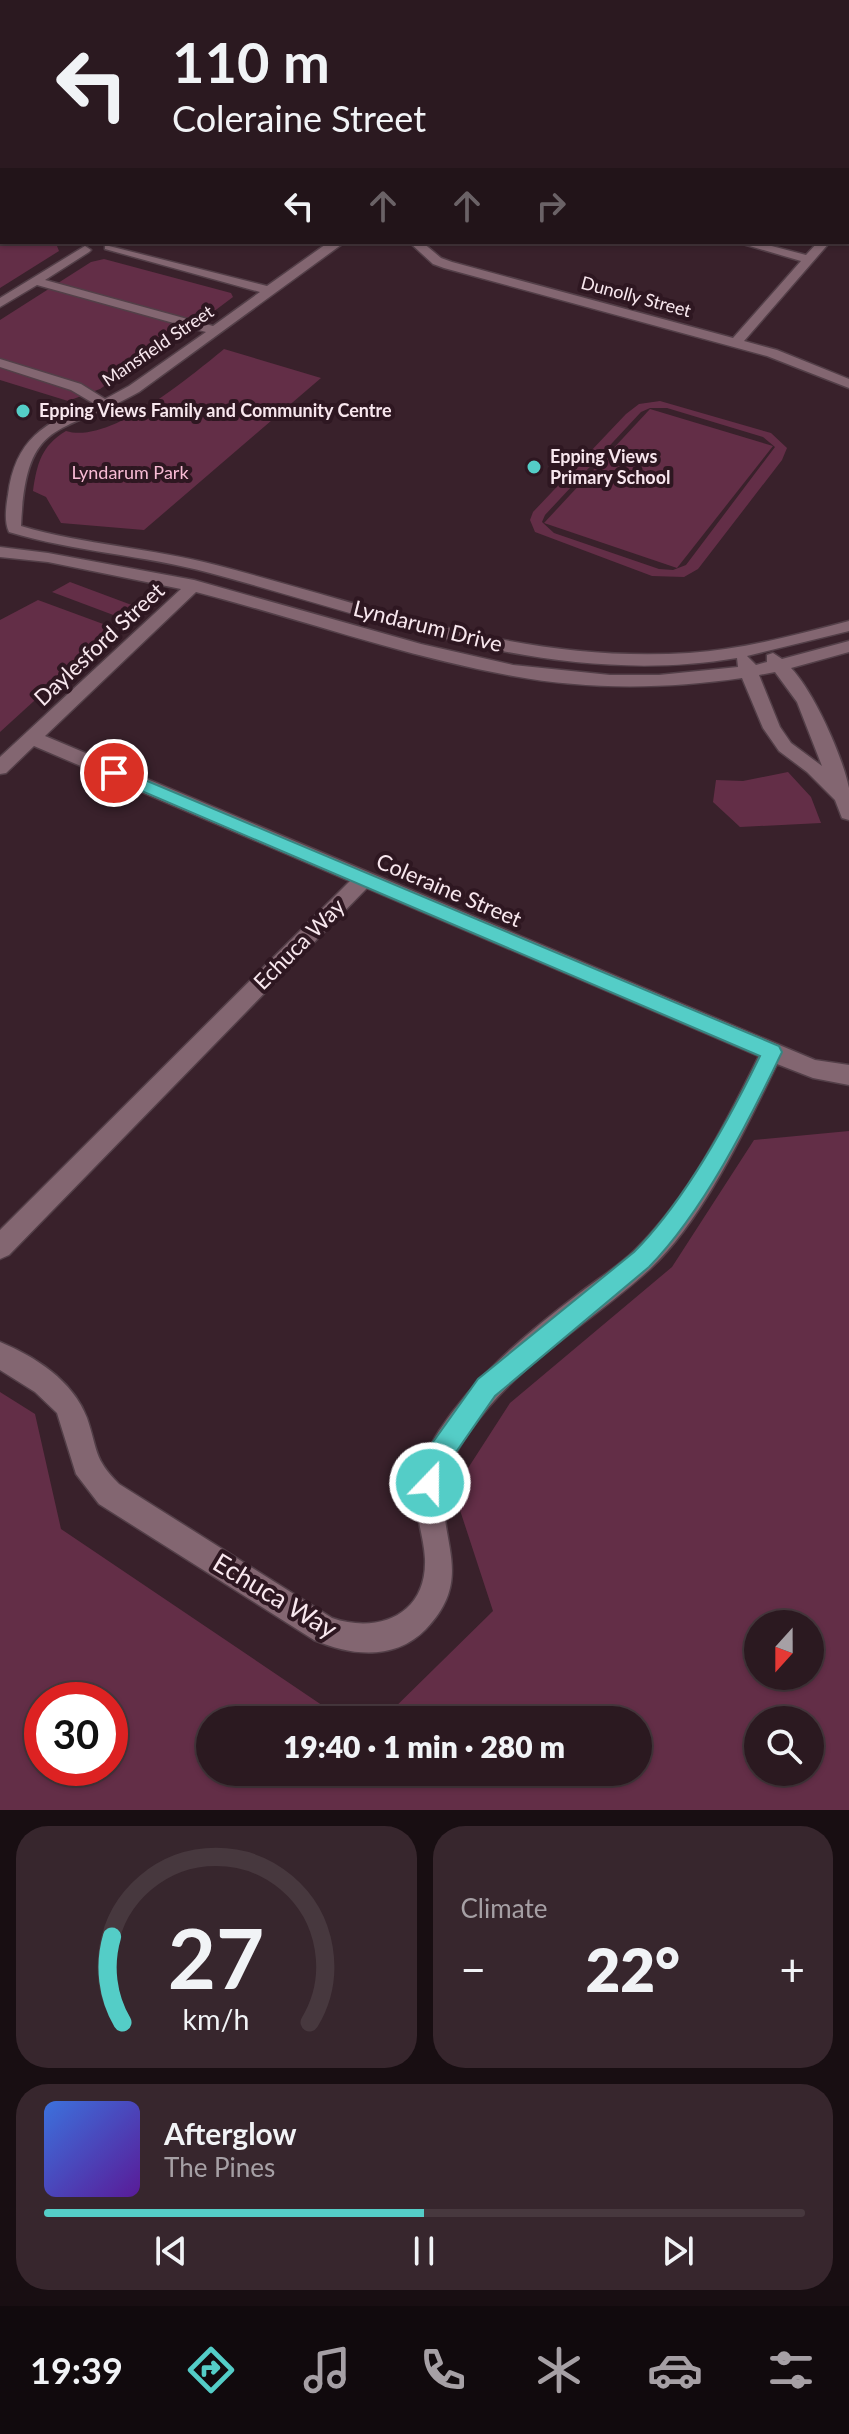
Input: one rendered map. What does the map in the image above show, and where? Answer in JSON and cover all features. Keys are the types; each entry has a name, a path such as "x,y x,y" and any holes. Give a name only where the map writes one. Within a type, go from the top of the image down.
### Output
{"street":[{"path":"0,303 36,281 81,244 110,244 270,291"},
{"name":"Mansfield Street","path":"9,524 27,451 41,436 61,423 134,389 332,244"},
{"name":"Dunolly Street","path":"417,244 437,261 448,265 736,343 783,357 849,384"},
{"path":"750,244 809,259"},
{"path":"736,343 822,244"},
{"path":"36,281 216,331"},
{"path":"0,363 76,387 105,405"},
{"name":"Mansfield Street","path":"0,501 19,476"},
{"path":"0,550 8,542 9,524"},
{"name":"Lyndarum Drive","path":"9,524 46,540 149,555 208,568 476,642 533,652 597,659 652,660 741,654 849,626"},
{"name":"Lyndarum Drive","path":"0,550 194,585 468,661 529,672 599,679 652,680 748,672 849,646"},
{"name":"Daylesford Street","path":"0,768 194,585"},
{"path":"765,649 796,685 830,756 846,807"},
{"path":"741,654 772,728 785,747 813,767 846,807"},
{"name":"Coleraine Street","path":"32,738 813,1069 849,1075"},
{"name":"Echuca Way","path":"0,1247 363,880"},
{"name":"Echuca Way","path":"0,1355 54,1391 67,1405 77,1425 82,1454 92,1477 109,1494 324,1630 347,1639 369,1642 391,1634 412,1621 426,1606 436,1586 440,1564 438,1536 431,1511 430,1483 442,1451 486,1388 642,1260 663,1237 743,1112 772,1052"}],"green space":[{"path":"0,244 57,246 59,251 0,288"},
{"path":"104,259 231,293 233,297 157,354 147,356 100,389 68,401 0,380 0,320 91,262"},
{"name":"Lyndarum Park","path":"224,349 321,378 144,530 61,523 46,497 33,491 39,464 51,443 66,431 84,433 127,418 171,391"},
{"path":"660,401 771,433 787,448 782,460 698,569 684,577 652,576 535,532 530,520 533,512 639,404","holes":["650,408 667,408 763,437 775,447 686,565 673,570 659,569 554,533 542,522 545,515 641,412"]},
{"path":"650,409 773,446 677,568 544,523"},
{"path":"70,582 137,607 124,619 52,592"},
{"path":"38,600 114,628 0,732 0,620"},
{"path":"788,772 811,797 821,823 740,827 713,802 716,780 743,781"},
{"path":"849,1131 849,1810 0,1810 0,1392 35,1414 61,1529 323,1706 196,1706 196,1786 652,1786 652,1706 396,1706 493,1611 457,1501 461,1479 510,1403 672,1267 754,1140"}],"place":[{"name":"Epping Views Family and Community Centre","path":"23,411"},
{"name":"Epping Views Primary School","path":"534,467"}],"route":[{"path":"114,773 772,1052 743,1112 663,1237 642,1260 486,1388 442,1451 430,1483"}]}
